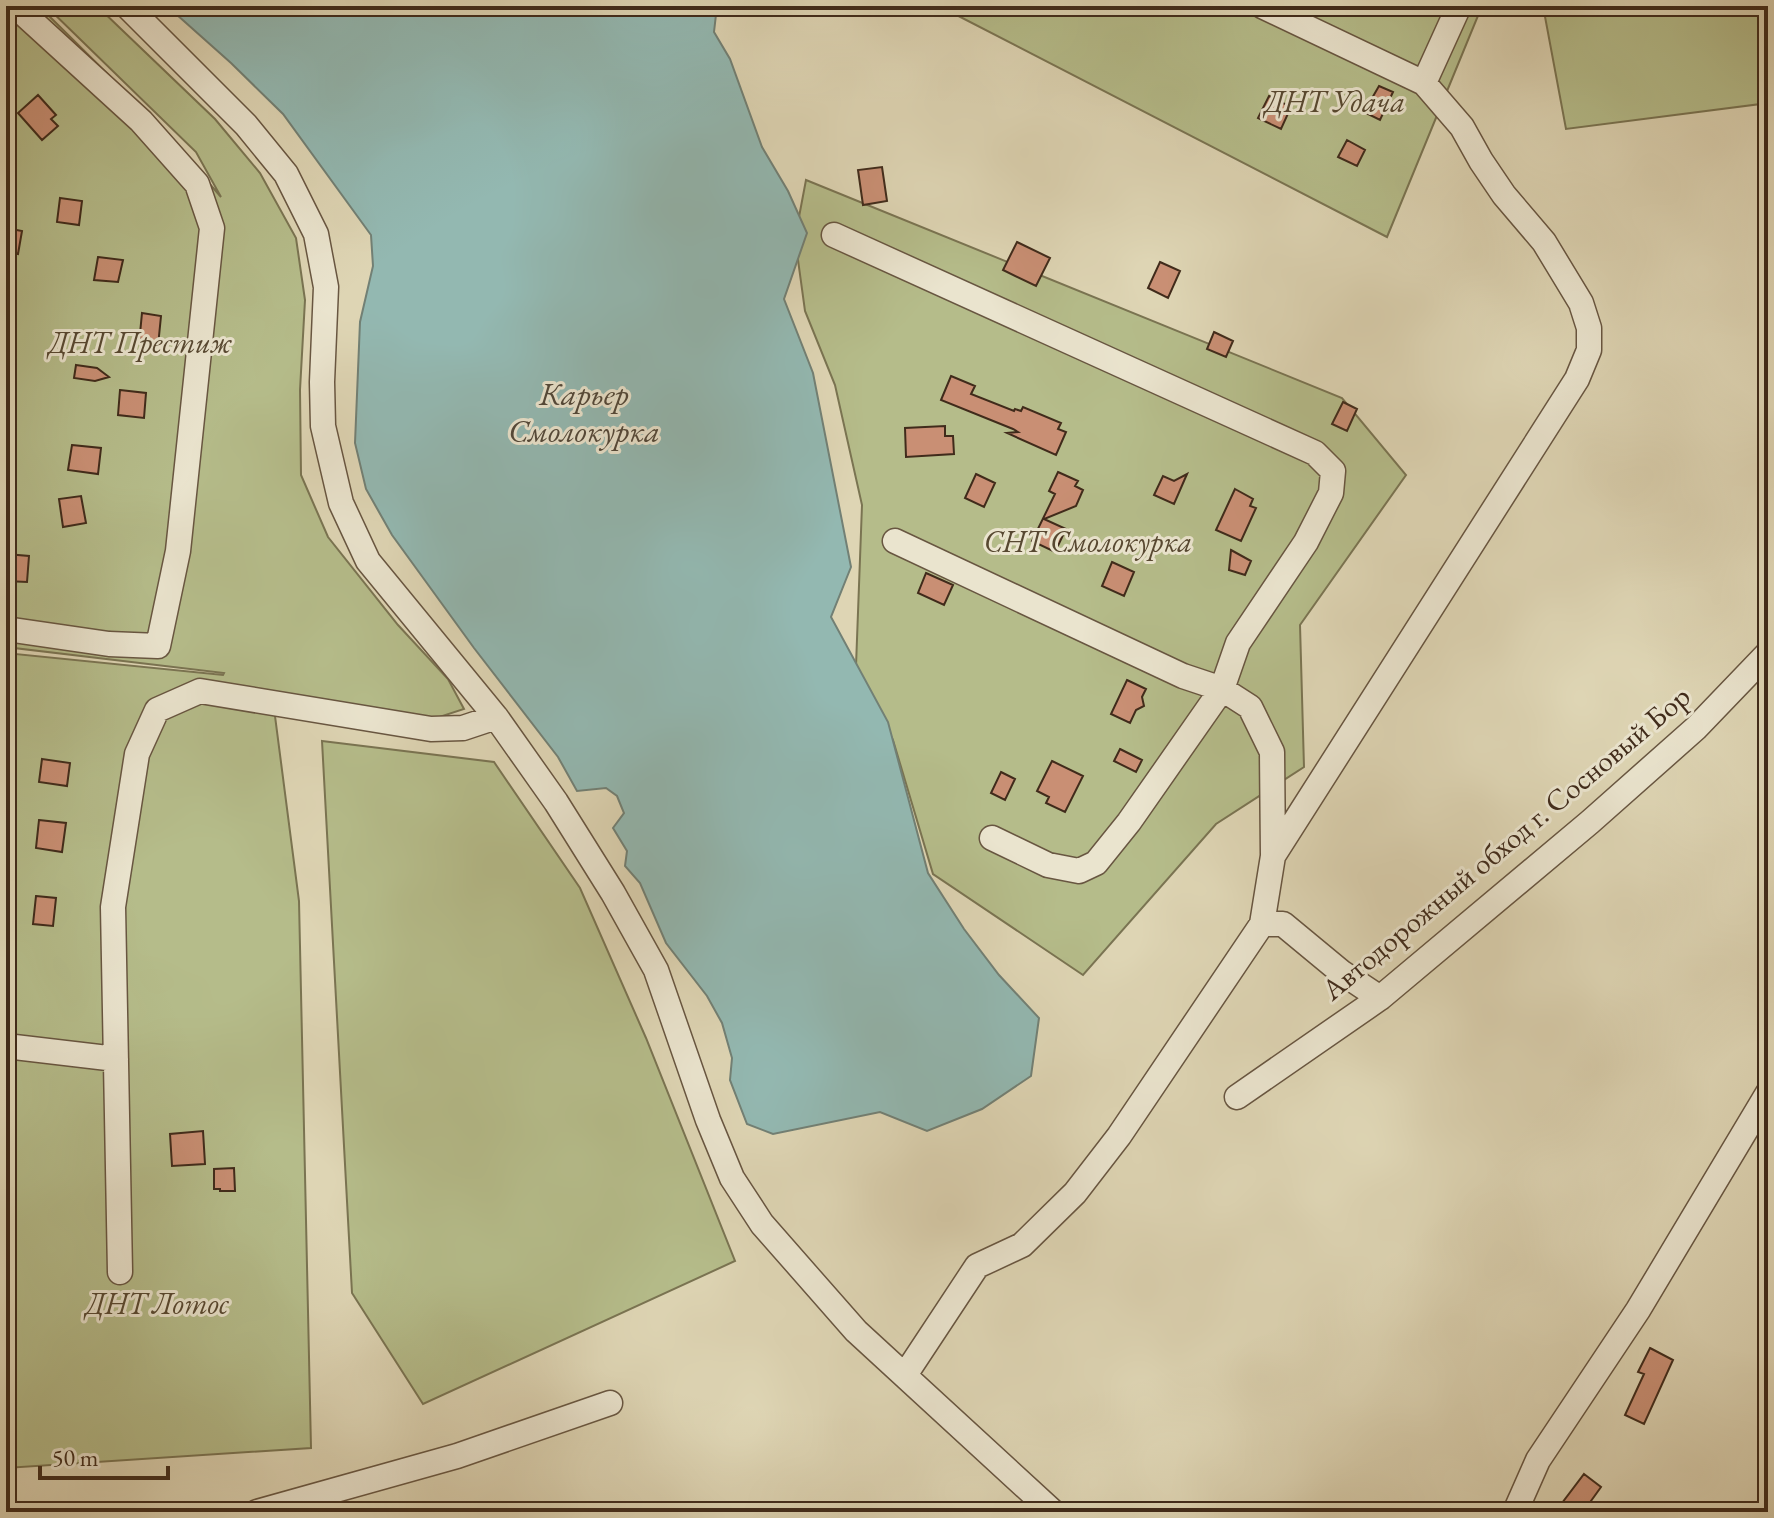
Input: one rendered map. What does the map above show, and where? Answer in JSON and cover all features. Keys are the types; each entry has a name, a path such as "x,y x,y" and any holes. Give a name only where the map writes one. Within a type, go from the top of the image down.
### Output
{"street":[{"path":"6,629 109,644 158,646 178,551 212,228 197,184 141,121 15,6"},
{"path":"127,6 246,125 286,174 316,234 326,287 323,426 341,503 368,561 496,717 613,893 656,970 708,1120 732,1178 762,1224 848,1322 1053,1512"},
{"path":"1262,6 1424,83 1462,127 1504,195 1544,242 1581,303 1589,328 1589,350 1577,379 1273,856"},
{"path":"1424,83 1459,6"},
{"path":"834,235 1315,453 1333,471 1331,493 1306,542 1238,643 1222,689 1129,822 1096,863 1079,871 1048,865 992,838"},
{"path":"895,541 1183,676 1222,689 1250,707 1272,752 1273,856 1262,924 1119,1136 1075,1193 1022,1245 977,1266 905,1375"},
{"name":"Автодорожный обход г. Сосновый Бор","path":"1237,1097 1380,998 1614,801 1696,728 1768,653"},
{"path":"120,1272 113,907 137,754 157,710 200,691 431,729 463,728 496,717"},
{"path":"1262,924 1283,924 1341,972 1380,998"},
{"path":"6,1046 116,1059"},
{"path":"1515,1512 1538,1460 1638,1310 1768,1093"},
{"path":"257,1512 457,1456 610,1403"}],"green space":[{"path":"6,6 39,6 158,124 221,197 196,152 46,6 97,6 215,119 260,173 296,238 305,300 300,390 301,475 328,537 398,625 448,679 464,709 418,724 272,693 299,901 311,1448 6,1468 6,653 224,673 6,647"},
{"name":"ДНТ Удача","path":"939,6 1482,6 1387,237"},
{"path":"1543,6 1768,6 1768,103 1566,129"},
{"name":"СНТ Смолокурка","path":"806,180 1342,398 1406,475 1300,625 1304,767 1216,824 1083,975 933,874 893,740 856,666 862,505 835,385 805,311 795,238"},
{"path":"322,741 494,762 580,888 646,1038 735,1261 423,1404 352,1293"}],"water":[{"name":"Карьер Смолокурка","path":"167,6 717,6 714,32 730,59 762,147 788,191 807,233 784,299 813,373 851,567 831,617 888,722 928,873 964,929 999,975 1039,1018 1031,1076 982,1109 927,1131 880,1112 773,1134 747,1124 730,1080 732,1058 722,1023 707,996 666,943 640,883 625,866 627,851 613,828 624,813 617,796 606,788 577,791 558,757 392,535 366,489 355,443 360,322 373,266 371,235 283,114"}],"building":[{"path":"1379,86 1393,92 1380,120 1364,112"},
{"path":"38,95 56,115 51,119 58,126 42,140 18,113"},
{"path":"1269,96 1291,107 1281,129 1258,118"},
{"path":"1347,140 1365,150 1357,166 1338,157"},
{"path":"882,167 887,201 863,205 858,170"},
{"path":"60,198 82,201 79,225 57,222"},
{"path":"6,228 22,231 18,254 6,252"},
{"path":"1017,242 1050,258 1036,286 1003,270"},
{"path":"98,257 123,260 118,282 94,280"},
{"path":"1160,262 1180,271 1168,298 1148,288"},
{"path":"142,313 161,316 158,346 139,344"},
{"path":"1214,332 1233,341 1226,357 1207,349"},
{"path":"76,365 97,368 109,377 95,381 74,378"},
{"path":"951,376 975,386 971,394 1014,411 1021,411 1023,407 1061,423 1058,429 1066,432 1056,455 1007,433 1018,432 1013,429 941,400"},
{"path":"120,390 146,393 144,418 118,415"},
{"path":"1343,402 1357,409 1347,431 1332,424"},
{"path":"945,426 945,436 953,436 954,454 906,457 905,428"},
{"path":"72,445 101,448 98,474 68,470"},
{"path":"1058,472 1078,481 1075,486 1083,490 1076,506 1044,519 1066,529 1055,552 1032,541 1055,494 1049,491"},
{"path":"976,474 995,483 984,507 965,498"},
{"path":"1187,474 1174,504 1154,495 1163,476 1174,481"},
{"path":"1235,489 1253,499 1250,506 1256,508 1241,541 1216,530"},
{"path":"81,496 86,523 63,527 59,499"},
{"path":"1231,550 1251,561 1245,575 1229,570"},
{"path":"6,554 29,556 27,582 6,581"},
{"path":"1112,562 1134,572 1124,596 1102,586"},
{"path":"926,573 953,585 944,605 918,593"},
{"path":"1127,680 1146,689 1142,697 1144,706 1136,710 1130,723 1111,714"},
{"path":"1120,749 1142,760 1136,772 1114,761"},
{"path":"42,759 70,763 67,786 39,782"},
{"path":"1052,761 1083,776 1065,812 1046,803 1049,797 1037,791"},
{"path":"1001,772 1015,779 1005,800 991,793"},
{"path":"39,820 66,823 62,852 36,848"},
{"path":"36,896 56,898 53,926 33,924"},
{"path":"203,1131 205,1164 172,1166 170,1134"},
{"path":"234,1168 235,1191 214,1189 214,1169"},
{"path":"1650,1348 1673,1360 1644,1424 1625,1415 1644,1374 1638,1372"},
{"path":"1584,1474 1601,1487 1583,1512 1566,1512 1559,1507"}],"park label":[{"name":"ДНТ Престиж","path":"140,343"},
{"name":"ДНТ Лотос","path":"157,1304"}]}
